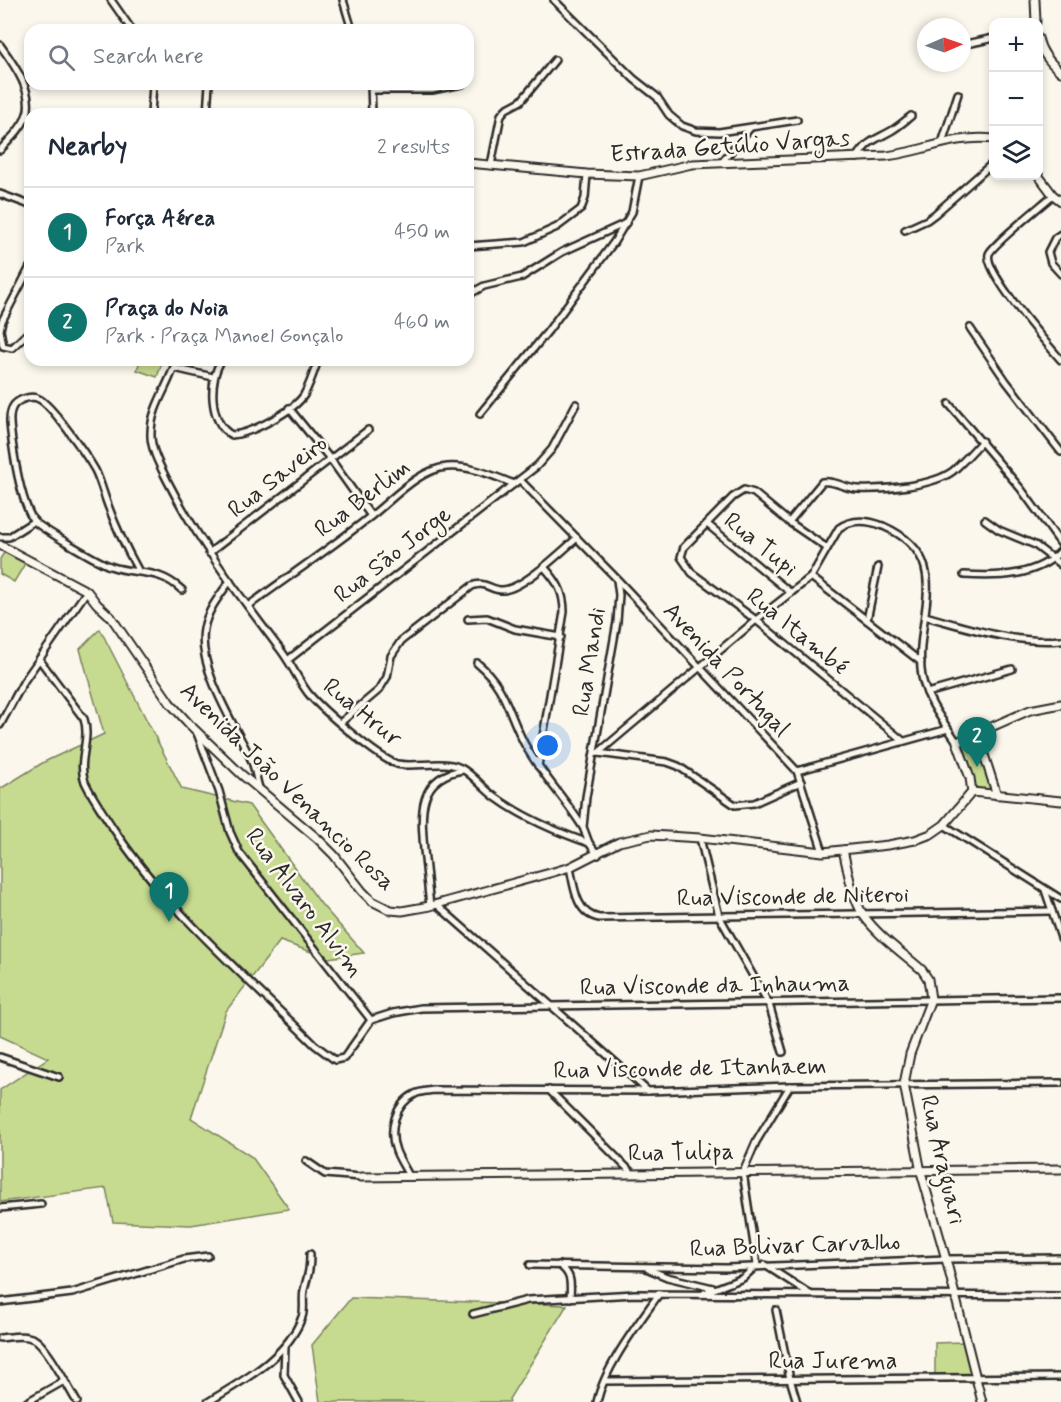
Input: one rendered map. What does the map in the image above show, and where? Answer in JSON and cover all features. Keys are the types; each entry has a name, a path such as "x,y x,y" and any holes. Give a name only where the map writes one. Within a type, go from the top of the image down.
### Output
{"main road":[{"path":"1035,0 1036,18"},
{"path":"1043,51 1061,72"},
{"name":"Estrada Getúlio Vargas","path":"474,164 587,174 639,176 692,164 856,158 902,154 959,139 989,139"},
{"path":"1042,180 1053,195 1061,201"},
{"name":"Avenida João Venancio Rosa","path":"0,545 87,591 111,617 170,703 197,732 234,768 318,839 334,855 362,891 379,906 390,910 402,911 433,905 570,867 598,855 619,842 651,835 700,838 823,852 915,840 931,834 944,825 972,792"},
{"path":"1061,704 1030,710 957,742 970,778 972,792 1061,801"},
{"path":"977,733 997,795"},
{"path":"843,850 856,899 863,915 872,927 922,970 928,979 931,999"},
{"name":"Rua Araguari","path":"931,999 910,1053 904,1084 921,1172 956,1296 982,1402"},
{"name":"Rua Tulipa","path":"361,1178 1061,1169"}],"street":[{"path":"111,0 128,24"},
{"path":"343,0 350,24"},
{"path":"554,0 634,79 657,98 669,115 682,126 706,132 797,120"},
{"path":"971,43 989,39"},
{"path":"0,45 24,87"},
{"path":"491,165 501,115 506,109 521,101 555,60"},
{"path":"26,90 28,108"},
{"path":"151,108 153,90"},
{"path":"207,108 209,90"},
{"path":"372,90 372,108"},
{"path":"942,143 958,94"},
{"path":"856,158 872,139 891,131 911,116"},
{"path":"0,150 24,122"},
{"path":"722,162 750,128"},
{"path":"905,230 934,214 989,166"},
{"path":"474,246 525,242 556,228 581,209 585,198 587,174"},
{"path":"480,414 548,331 628,222 636,200 639,176"},
{"path":"0,195 24,203"},
{"path":"1053,195 997,244 988,259 993,274 1061,360"},
{"path":"474,292 484,286 522,277 562,252 628,222"},
{"path":"1061,234 1050,246 1048,252 1052,263 1061,274"},
{"path":"24,279 2,321 0,330 3,346 12,348 24,337"},
{"path":"970,328 1006,381 1061,452"},
{"path":"219,366 213,377 214,409 221,427 232,435 251,430 289,408 303,396 316,366"},
{"path":"174,368 213,377"},
{"name":"Rua Hrur","path":"174,368 154,414 151,434 153,446 181,507 209,552 289,659 307,691 321,707 382,757 396,763 450,766 464,770"},
{"path":"138,570 121,540 95,470 46,405 38,398 28,398 16,403 12,408 10,423 23,493 34,521 110,566 164,577 182,590"},
{"name":"Rua São Jorge","path":"289,659 520,480 552,449 576,404"},
{"path":"949,404 1021,489 1061,544"},
{"path":"289,408 331,460 371,516"},
{"name":"Rua Saveiro","path":"209,552 368,430"},
{"path":"789,522 822,482 864,489 897,487 937,479 953,470 982,441"},
{"name":"Rua Berlim","path":"248,606 430,471 447,467 468,469 514,484"},
{"name":"Avenida Portugal","path":"520,480 617,579 797,771"},
{"path":"707,524 733,497 744,490 754,493 789,522 827,548"},
{"path":"596,753 756,620 811,578 839,528 856,520 874,523 899,533 918,552 928,576 921,662 927,693 957,742"},
{"path":"985,520 999,530 1035,545 1061,565"},
{"path":"0,537 9,537 34,521"},
{"name":"Rua Itambé","path":"707,524 681,552 682,561 692,573 756,620 902,741"},
{"name":"Rua Tupi","path":"707,524 791,593"},
{"path":"340,723 380,690 387,677 391,656 400,641 472,586 483,583 504,590 519,584 544,567 577,538"},
{"path":"964,575 991,577 1016,574 1036,568 1053,559 1061,551"},
{"path":"538,766 564,612 562,592 544,567"},
{"path":"867,620 878,567"},
{"path":"811,578 921,662"},
{"name":"Rua Mandi","path":"598,855 589,843 583,827 617,622 619,595 617,579"},
{"path":"230,581 210,611 203,639 214,685 251,760 259,788"},
{"path":"0,725 24,681 87,591"},
{"path":"925,616 992,634 1032,640 1061,640"},
{"path":"468,619 487,618 515,629 561,637"},
{"path":"39,659 84,719 86,733 82,765 84,779 91,795 141,868 206,938 315,1045 332,1058 340,1060 344,1058 371,1020"},
{"path":"477,663 488,672 502,691 523,741 538,766 583,827"},
{"path":"927,693 1012,669"},
{"path":"823,852 797,771 948,729"},
{"name":"Rua Alvaro Alvim","path":"197,732 219,791 230,832 239,852 371,1020"},
{"path":"596,753 667,762 678,766 735,805 754,803 801,782"},
{"path":"589,843 518,811 496,798 464,770 442,775 429,789 422,807 433,905 555,1007 648,1091"},
{"path":"944,825 1061,899"},
{"path":"700,838 719,915 769,1004 783,1052"},
{"name":"Rua Visconde de Niteroi","path":"570,867 579,904 592,917 1052,911"},
{"path":"1045,890 1061,938"},
{"name":"Rua Visconde da Inhauma","path":"371,1020 420,1008 1061,998"},
{"path":"0,1057 59,1077"},
{"name":"Rua Visconde de Itanhaem","path":"409,1176 395,1150 394,1116 404,1102 417,1093 434,1090 648,1091 790,1086 1061,1083"},
{"path":"702,1294 743,1278 757,1265 743,1172 756,1142 790,1086"},
{"path":"549,1090 632,1173"},
{"name":"Rua Tulipa","path":"306,1161 325,1174 361,1178"},
{"path":"0,1208 41,1204"},
{"path":"207,1402 264,1365 285,1346 302,1317 304,1291 310,1273 310,1254"},
{"path":"0,1302 72,1293 184,1258 208,1256"},
{"name":"Rua Bolivar Carvalho","path":"530,1264 726,1268 946,1259 1061,1258"},
{"path":"559,1265 570,1276 570,1298"},
{"path":"765,1265 812,1295"},
{"path":"644,1267 667,1276 715,1288"},
{"path":"473,1314 528,1300 659,1294 1061,1296"},
{"path":"597,1402 605,1381 627,1341 659,1294"},
{"path":"776,1310 797,1402"},
{"path":"0,1338 20,1336 36,1339 77,1402"},
{"path":"285,1346 283,1366 299,1402"},
{"name":"Rua Jurema","path":"605,1381 1061,1377"},
{"path":"27,1402 64,1381"}],"green space":[{"path":"138,366 161,366 157,377 137,370"},
{"path":"5,551 26,562 14,582 0,574 0,559"},
{"path":"100,629 182,789 249,805 321,904 364,953 328,958 280,941 226,1011 191,1118 252,1157 289,1209 191,1225 113,1222 106,1188 0,1202 0,1090 48,1058 0,1036 0,789 44,762 104,734 80,649"},
{"path":"977,741 992,790 974,788 963,745"},
{"path":"351,1298 567,1305 509,1399 510,1402 320,1402 312,1345"},
{"path":"964,1342 972,1376 935,1377 935,1343"}],"place":[{"name":"Praça do Noia","path":"977,767"},
{"name":"Força Aérea","path":"169,922"}]}
